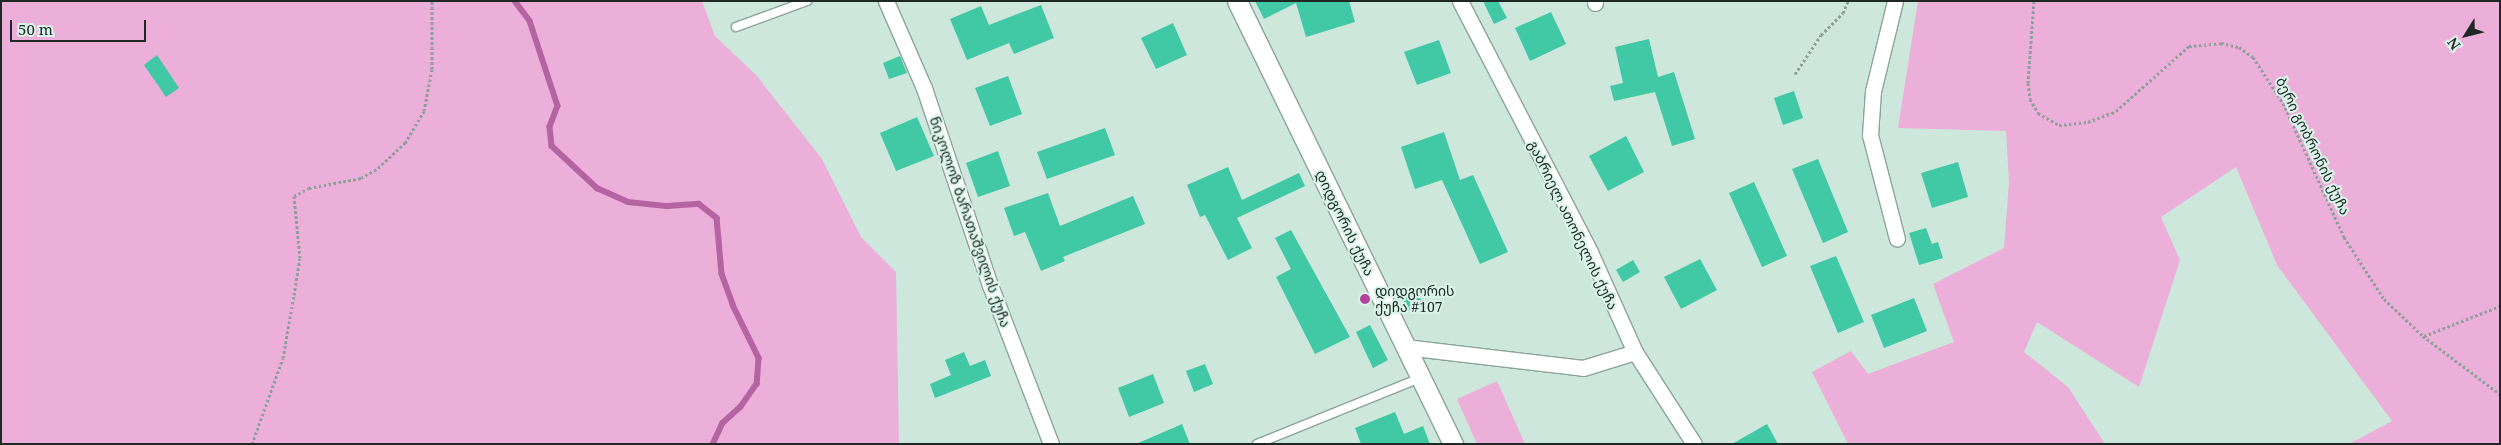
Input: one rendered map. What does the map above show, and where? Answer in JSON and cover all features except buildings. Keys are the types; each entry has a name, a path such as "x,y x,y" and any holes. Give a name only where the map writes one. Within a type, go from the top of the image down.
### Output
{"street":[{"name":"ნიკოლოზ ბარათაშვილის ქუჩა","path":"886,1 924,88 990,285 1051,444"},
{"name":"დიდგორის ქუჩა","path":"1238,1 1404,347 1453,444"},
{"name":"გაბრიელ ათონელის ქუჩა","path":"1460,1 1590,252 1635,352 1694,444"},
{"path":"1895,1 1873,91 1870,136 1897,239"},
{"path":"1404,347 1583,368 1635,352"}],"lane":[{"path":"736,27 807,1"},
{"path":"1258,444 1420,378"}],"path":[{"path":"252,444 283,358 294,295 300,258 294,196 309,188 361,178 378,168 405,143 424,111 432,69 432,1"},
{"path":"1795,74 1821,35 1844,13 1848,1"},
{"name":"ბერი გობრონის ქუჩა","path":"2034,1 2028,83 2030,99 2038,113 2059,125 2088,122 2116,110 2189,46 2221,43 2238,47 2254,56 2283,104 2344,237 2384,300 2423,336 2500,394"},
{"path":"2423,336 2500,306"}],"shaded area":[{"path":"1,1 702,1 715,36 757,76 822,159 861,237 896,272 899,444 1,444"},
{"path":"1918,1 2500,1 2500,444 2349,444 2392,421 2277,265 2236,167 2161,217 2180,260 2139,387 2037,322 2024,352 2068,387 2105,444 1848,444 1812,372 1851,351 1868,374 1954,342 1933,284 2004,248 2009,182 2006,131 1898,128"},
{"path":"1497,381 1525,444 1477,444 1457,399"}],"waterway":[{"path":"515,1 530,21 558,106 550,127 552,146 597,188 628,202 667,206 699,204 717,218 722,274 733,305 759,358 757,384 741,407 723,423 713,444"}],"place":[{"name":"დიდგორის ქუჩა #107","path":"1365,299"}]}
